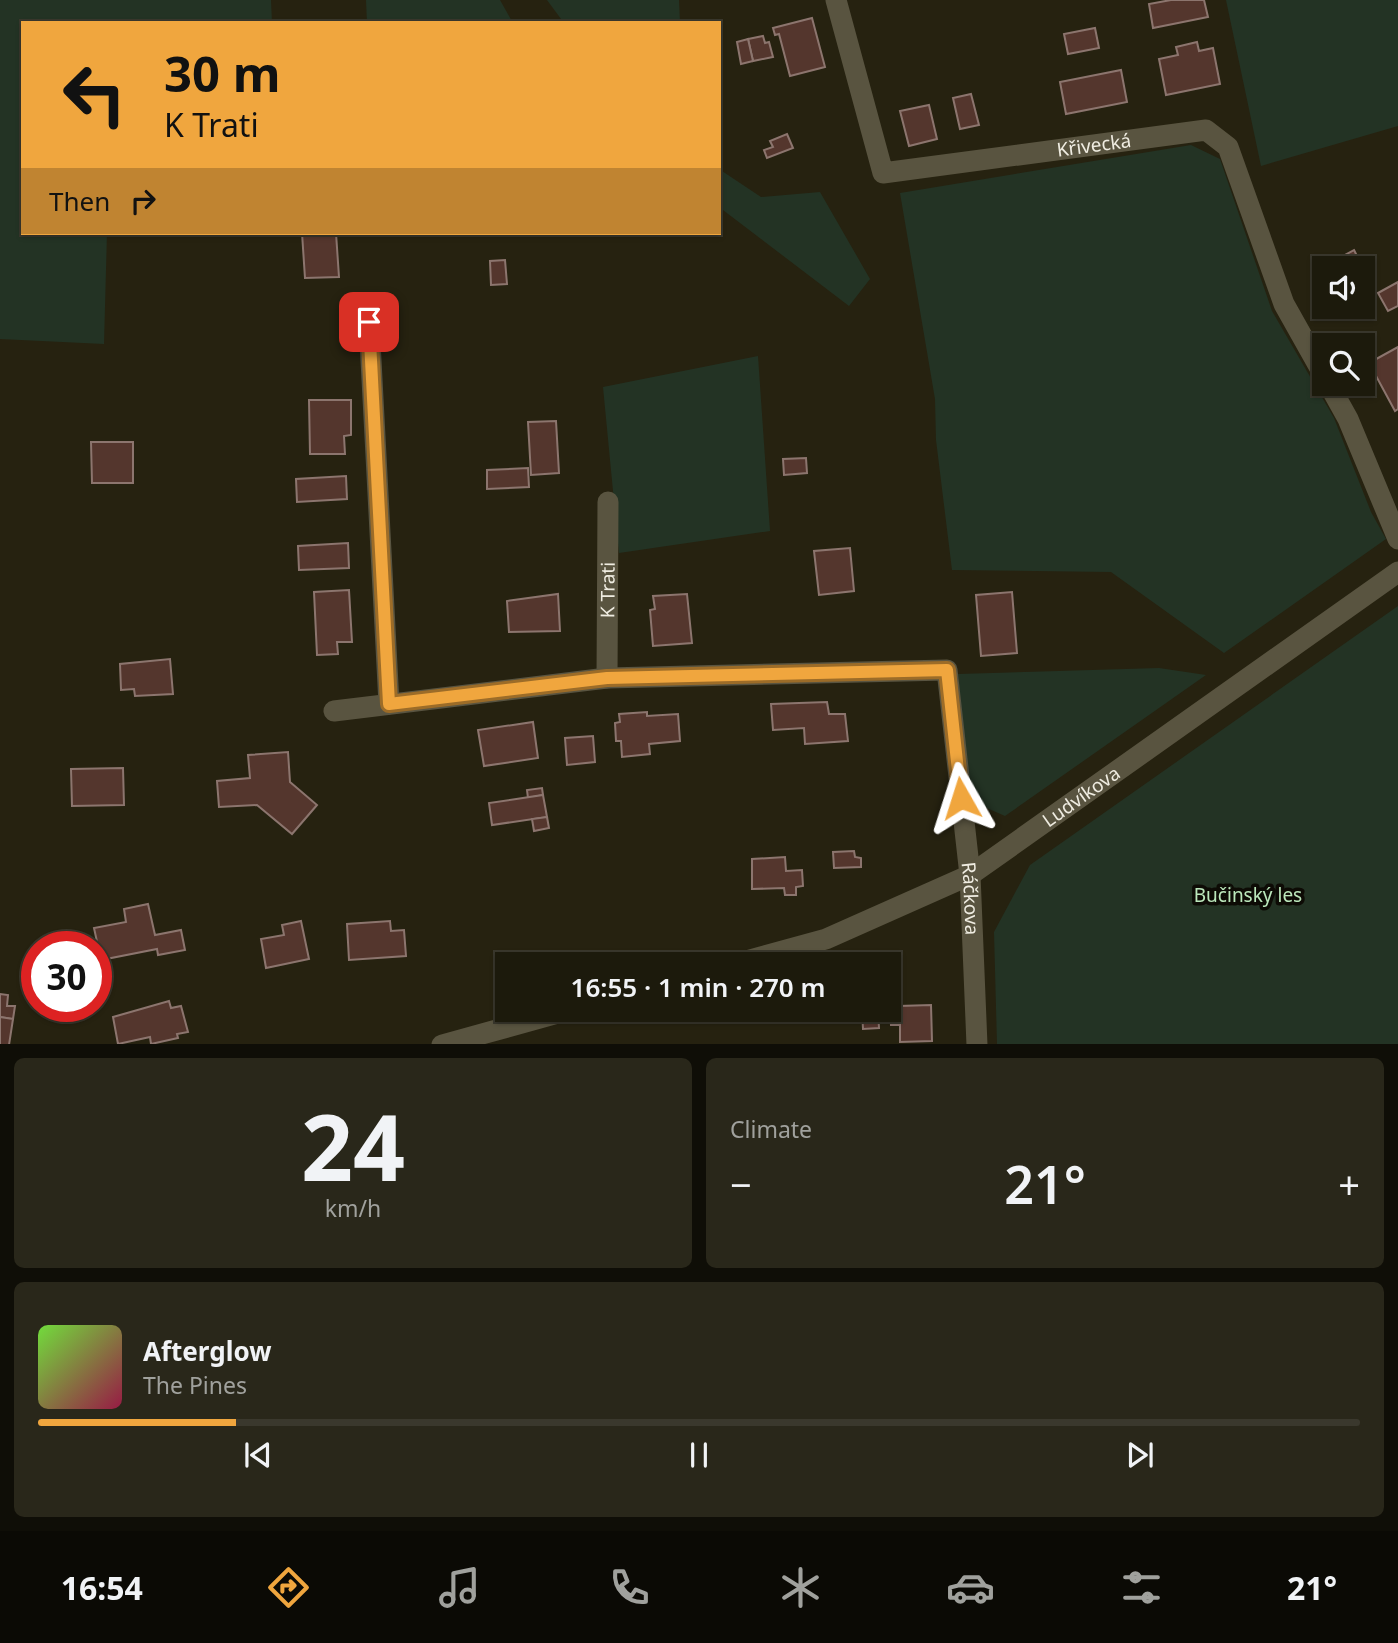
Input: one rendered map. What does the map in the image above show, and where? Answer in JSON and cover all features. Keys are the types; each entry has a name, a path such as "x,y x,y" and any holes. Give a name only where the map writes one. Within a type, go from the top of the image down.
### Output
{"street":[{"name":"Křivecká","path":"835,0 883,173 1206,130 1228,147 1284,304 1312,354"},
{"path":"369,322 389,704"},
{"path":"1335,396 1348,419 1398,539"},
{"name":"K Trati","path":"607,678 608,502"},
{"name":"Ludvíkova","path":"779,952 826,939 970,875 1398,572"},
{"name":"Ráčkova","path":"607,678 947,670 970,875 977,1044"},
{"path":"334,710 607,678"},
{"path":"446,1044 525,1022"}],"green space":[{"path":"0,0 271,0 272,21 21,21 21,235 107,235 104,344 0,339"},
{"path":"366,0 500,0 512,21 367,21"},
{"path":"547,0 679,0 680,21 563,21"},
{"path":"1226,0 1398,0 1398,126 1261,166"},
{"path":"1191,145 1220,159 1272,311 1312,380 1312,396 1321,396 1334,418 1371,512 1386,539 1224,653 1111,572 952,570 936,440 935,399 900,193"},
{"path":"721,170 761,197 820,192 870,279 849,306 721,209"},
{"path":"758,356 770,531 619,553 603,387"},
{"name":"Bučinský les","path":"1398,606 1398,1044 997,1044 994,932 1030,865"},
{"path":"1159,668 1206,675 1005,816 966,799 958,674"}],"building":[{"path":"1171,0 1204,0 1208,17 1153,28 1149,4"},
{"path":"812,18 825,67 790,76 779,34 775,35 773,28"},
{"path":"1095,28 1099,48 1068,54 1064,34"},
{"path":"763,36 765,43 769,42 773,57 753,61 748,39"},
{"path":"748,39 753,61 741,64 737,42"},
{"path":"1197,42 1199,51 1213,48 1220,84 1166,95 1159,59 1178,55 1176,47"},
{"path":"1121,70 1127,102 1066,114 1060,82"},
{"path":"971,94 979,125 960,129 953,98"},
{"path":"929,105 937,139 909,146 900,111"},
{"path":"787,134 793,148 767,158 764,150 773,147 770,141"},
{"path":"302,235 336,235 339,277 305,278"},
{"path":"1354,250 1357,256 1343,256"},
{"path":"505,260 507,284 491,285 490,261"},
{"path":"1398,282 1398,306 1388,311 1378,293"},
{"path":"1398,347 1398,409 1395,411 1375,374 1375,360"},
{"path":"309,400 351,400 351,435 344,436 345,454 310,454"},
{"path":"556,421 559,473 531,475 528,422"},
{"path":"91,442 133,442 133,483 92,483"},
{"path":"806,458 807,473 784,475 783,459"},
{"path":"528,468 529,487 487,489 487,470"},
{"path":"346,476 347,499 297,502 296,479"},
{"path":"348,543 349,568 299,570 298,546"},
{"path":"850,548 854,591 819,595 814,551"},
{"path":"349,590 352,642 337,642 338,654 317,655 314,592"},
{"path":"1012,592 1017,653 981,656 976,595"},
{"path":"558,594 560,631 509,632 507,601"},
{"path":"687,594 692,643 653,646 650,610 655,609 653,596"},
{"path":"170,659 173,694 135,696 134,689 121,690 120,664"},
{"path":"827,702 829,714 845,714 848,741 805,744 804,728 773,730 771,704"},
{"path":"647,712 647,716 678,714 680,741 649,744 650,754 622,757 621,741 616,741 615,723 620,722 619,714"},
{"path":"533,722 538,758 484,766 478,730"},
{"path":"593,736 595,762 567,765 565,738"},
{"path":"288,752 290,782 317,805 292,834 257,805 219,807 217,781 250,778 248,755"},
{"path":"123,768 124,805 72,806 71,769"},
{"path":"542,788 543,795 528,798 527,790"},
{"path":"543,795 547,817 492,825 489,803"},
{"path":"547,817 549,828 534,831 532,819"},
{"path":"854,851 855,857 861,858 861,867 834,868 833,852"},
{"path":"785,857 786,871 802,870 803,886 796,887 796,895 785,895 784,888 752,889 752,859"},
{"path":"148,904 155,935 181,930 185,950 158,955 157,949 112,958 112,931 95,931 94,928 126,922 124,909"},
{"path":"301,921 309,959 266,968 261,939 284,935 282,925"},
{"path":"390,921 391,931 404,930 406,956 349,960 347,924"},
{"path":"0,994 8,995 7,1006 15,1006 13,1019 0,1017"},
{"path":"169,1001 171,1008 181,1006 188,1032 177,1034 178,1038 151,1044 150,1037 118,1044 113,1017"},
{"path":"931,1005 932,1041 900,1042 900,1025 891,1025 891,1022 901,1022 901,1006"},
{"path":"0,1017 13,1019 9,1044 0,1044"},
{"path":"863,1022 879,1022 879,1028 863,1029"}],"route":[{"path":"369,322 389,704 607,678 947,670 961,798"}]}
